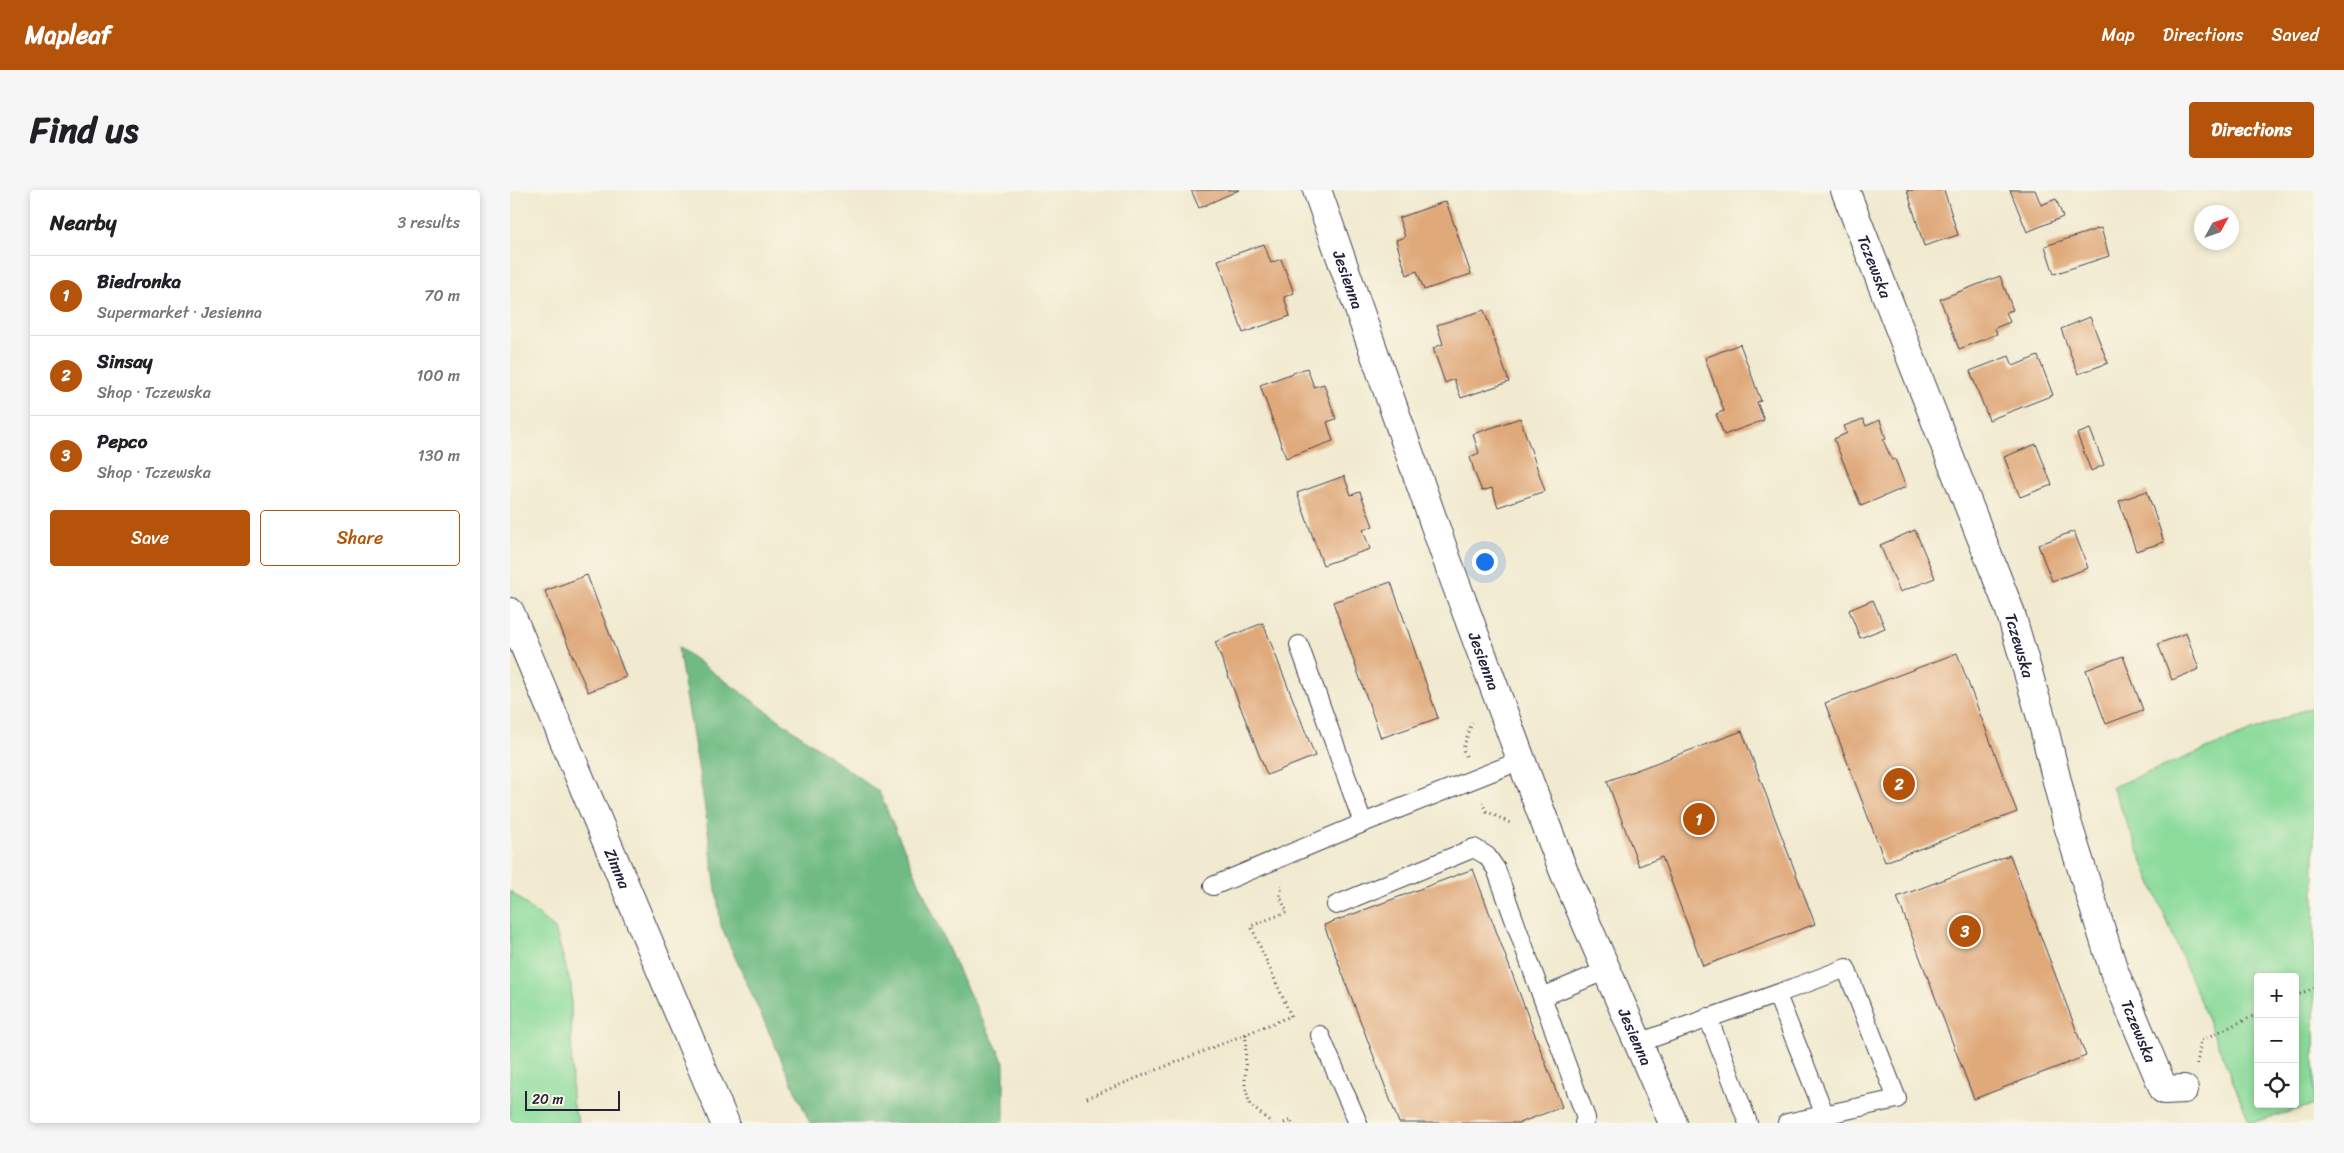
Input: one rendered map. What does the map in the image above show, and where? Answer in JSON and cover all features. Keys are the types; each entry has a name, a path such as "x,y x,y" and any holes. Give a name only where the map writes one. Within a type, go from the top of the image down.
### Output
{"street":[{"name":"Jesienna","path":"1317,190 1447,560 1564,872 1673,1123"},
{"name":"Tczewska","path":"1845,190 2010,611 2043,724 2067,822 2114,971 2164,1090 2184,1089"},
{"name":"Zimna","path":"510,612 725,1123"}],"lane":[{"path":"1299,645 1363,823"},
{"path":"1213,886 1363,823 1522,760"},
{"path":"1336,905 1474,848 1487,856 1496,869 1586,1118 1584,1123"},
{"path":"1638,1043 1708,1017 1777,995 1846,968 1897,1098 1788,1123"},
{"path":"1542,997 1607,970"},
{"path":"1777,995 1825,1114"},
{"path":"1708,1017 1748,1123"},
{"path":"1320,1035 1358,1123"}],"path":[{"path":"1087,1098 1292,1016 1251,926"},
{"path":"2299,994 2314,988"},
{"path":"2209,1036 2254,1016"},
{"path":"1246,1034 1245,1086 1250,1105 1272,1123"},
{"path":"1284,1123 1291,1120 1292,1123"}],"green space":[{"path":"678,647 879,792 961,977 1004,1062 1004,1119 1001,1123 810,1123 721,926 704,802"},
{"path":"2314,706 2314,1105 2250,1123 2112,787"},
{"path":"510,891 555,929 571,986 572,1103 579,1123 510,1123"}],"building":[{"path":"1191,190 1239,190 1199,208"},
{"path":"1907,190 1944,190 1958,235 1924,246"},
{"path":"2010,190 2035,190 2041,205 2056,199 2063,217 2027,232"},
{"path":"1446,201 1471,274 1424,290 1417,271 1407,275 1401,258 1396,240 1405,237 1399,218"},
{"path":"2101,228 2109,256 2054,274 2045,246"},
{"path":"1264,244 1271,263 1281,259 1294,293 1284,297 1290,316 1243,333 1218,260"},
{"path":"2000,276 2013,310 2006,312 2010,322 1995,328 1997,334 1959,349 1940,299"},
{"path":"1484,310 1509,382 1461,398 1454,379 1445,383 1433,348 1443,344 1437,325"},
{"path":"2090,317 2108,363 2078,374 2061,329"},
{"path":"1740,344 1761,401 1757,402 1764,420 1724,435 1716,414 1724,411 1705,358"},
{"path":"2009,356 2013,366 2038,356 2053,395 1989,420 1970,371"},
{"path":"1307,368 1314,387 1324,384 1336,419 1327,422 1333,441 1286,458 1260,385"},
{"path":"1520,418 1545,491 1498,507 1492,488 1482,491 1475,474 1470,457 1479,453 1473,434"},
{"path":"1863,419 1866,426 1880,420 1886,439 1883,440 1892,460 1895,459 1906,487 1861,506 1834,439 1847,433 1844,426"},
{"path":"2090,429 2104,465 2091,471 2077,434"},
{"path":"2036,444 2052,485 2020,497 2004,457"},
{"path":"1344,476 1351,495 1360,492 1373,526 1363,530 1370,549 1323,565 1297,493"},
{"path":"2147,491 2164,542 2136,551 2119,501"},
{"path":"1915,530 1935,578 1900,592 1880,545"},
{"path":"2074,531 2088,568 2052,581 2038,545"},
{"path":"587,575 626,677 588,692 545,591"},
{"path":"1391,582 1438,718 1381,738 1333,602"},
{"path":"1873,600 1885,628 1860,638 1849,610"},
{"path":"1263,623 1315,756 1267,775 1215,642"},
{"path":"2186,633 2199,669 2172,680 2158,644"},
{"path":"1957,653 2017,812 1885,862 1825,703"},
{"path":"2123,656 2143,710 2106,724 2086,670"},
{"path":"1742,731 1815,924 1703,966 1662,857 1639,866 1607,781"},
{"path":"2010,855 2086,1056 1974,1099 1897,897"},
{"path":"1473,869 1562,1107 1519,1123 1399,1123 1324,925"}],"place":[{"name":"Sinsay","path":"1899,784"},
{"name":"Biedronka","path":"1699,819"},
{"name":"Pepco","path":"1965,931"}]}
